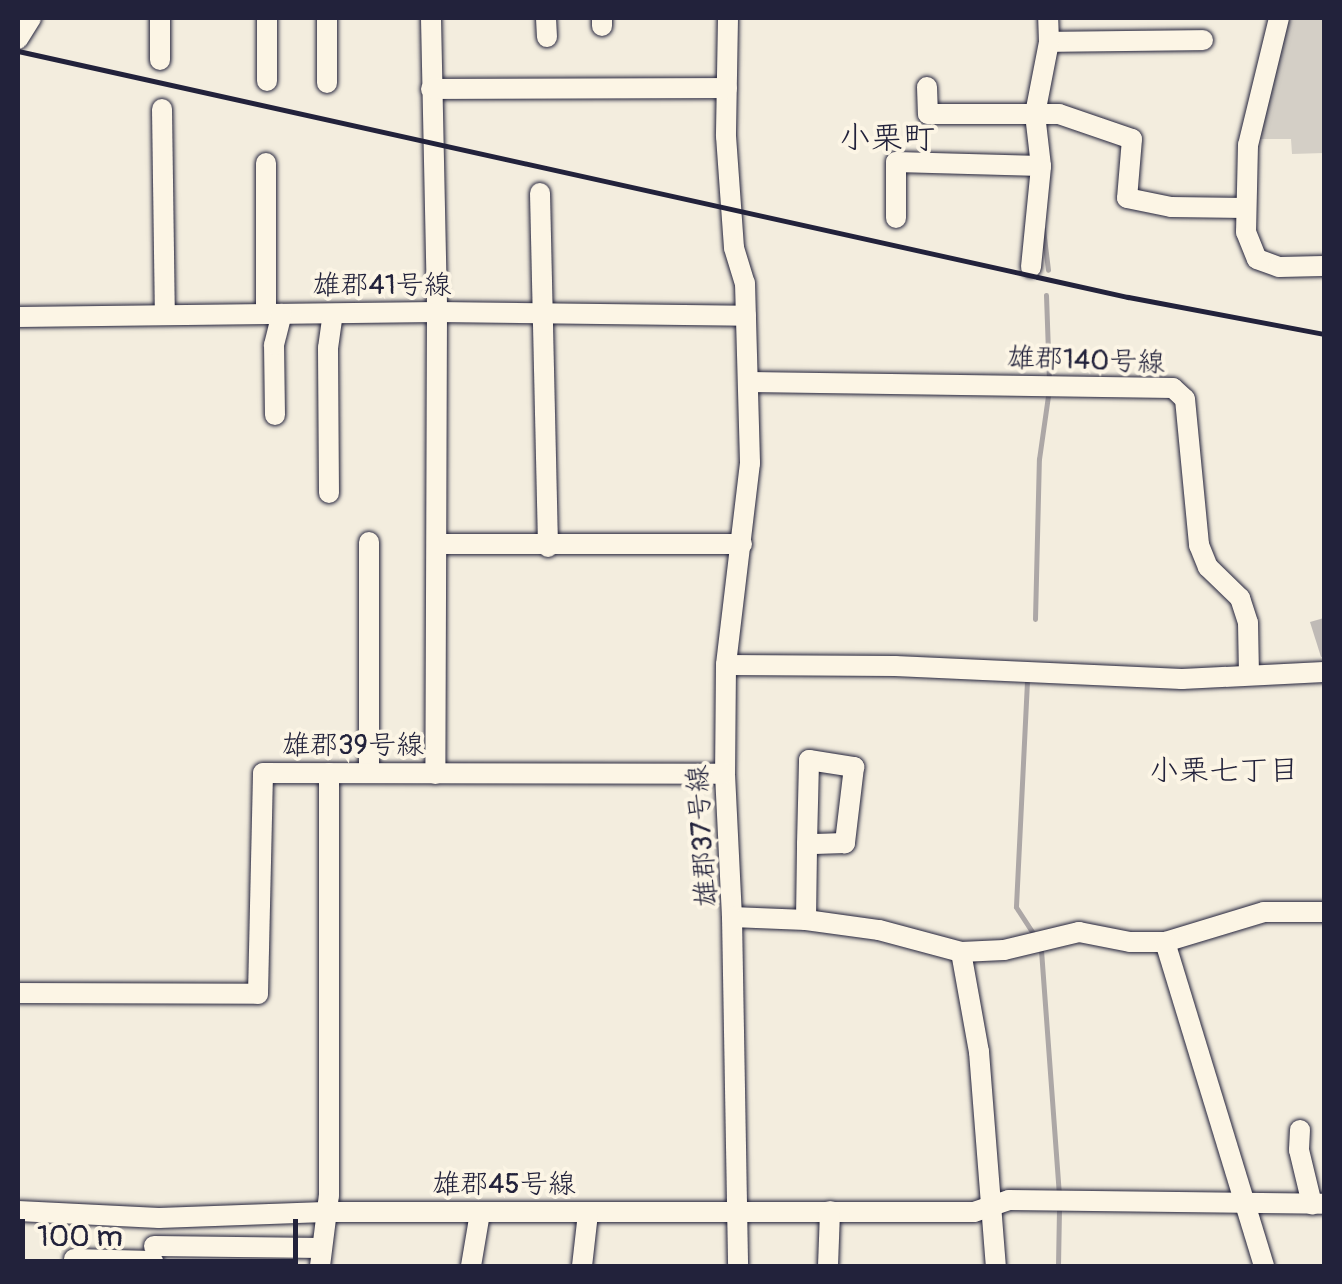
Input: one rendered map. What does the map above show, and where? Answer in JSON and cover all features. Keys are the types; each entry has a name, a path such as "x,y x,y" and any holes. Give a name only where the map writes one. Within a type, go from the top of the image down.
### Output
{"street":[{"path":"18,39 31,18"},
{"path":"160,18 160,60"},
{"path":"267,18 268,81"},
{"path":"327,18 328,84"},
{"path":"431,18 438,544 435,774"},
{"name":"雄郡37号線","path":"728,18 732,208 734,248 745,282 750,463 726,665 725,774 732,917 806,920 879,930 961,952 1004,950 1079,932 1130,942 1165,942"},
{"path":"1031,266 1042,166 1035,114 1049,42 1048,18"},
{"path":"1279,18 1248,144 1246,232 1257,258 1279,267 1324,266"},
{"path":"1049,42 1204,40"},
{"path":"927,87 928,114 1059,114 1132,139 1127,198 1171,207 1245,208"},
{"path":"431,88 727,88"},
{"path":"162,109 166,315"},
{"path":"896,218 896,162 1042,166"},
{"path":"266,164 275,416"},
{"path":"540,193 548,547"},
{"name":"雄郡41号線","path":"18,317 436,312 746,316"},
{"path":"329,493 328,348 333,314"},
{"name":"雄郡140号線","path":"749,382 1173,388 1185,400 1199,546 1208,566 1240,598 1248,623 1249,675"},
{"path":"369,542 369,773"},
{"path":"438,544 742,544"},
{"path":"726,665 895,666 1182,679 1324,672"},
{"name":"雄郡39号線","path":"18,992 258,994 262,773 725,774"},
{"path":"74,1259 320,1258 329,1195 329,773"},
{"path":"806,920 807,844"},
{"path":"1264,1266 1165,942 1264,912 1324,912"},
{"path":"732,917 738,1266"},
{"path":"961,952 979,1052 996,1266"},
{"path":"1300,1130 1299,1150 1318,1204"},
{"name":"雄郡45号線","path":"18,1211 159,1218 325,1212 974,1212 1009,1200 1318,1204"},
{"path":"828,1266 830,1211"},
{"path":"471,1266 480,1213"},
{"path":"582,1266 588,1213"},
{"path":"154,1258 159,1218"}],"shaded area":[{"path":"1287,18 1324,18 1324,153 1292,154 1291,139 1256,139"}],"building":[{"path":"1324,618 1324,656 1321,657 1310,622"}],"waterway":[{"path":"1043,229 1048,270"},
{"path":"1046,295 1049,380"},
{"path":"1035,619 1039,459 1048,396"},
{"path":"1027,681 1016,907 1034,935"},
{"path":"1041,950 1059,1193"},
{"path":"1058,1266 1059,1209"}],"railway":[{"path":"18,51 1128,297 1324,334"}],"district":[{"name":"小栗町","path":"887,138"},
{"name":"小栗七丁目","path":"1224,771"}]}
